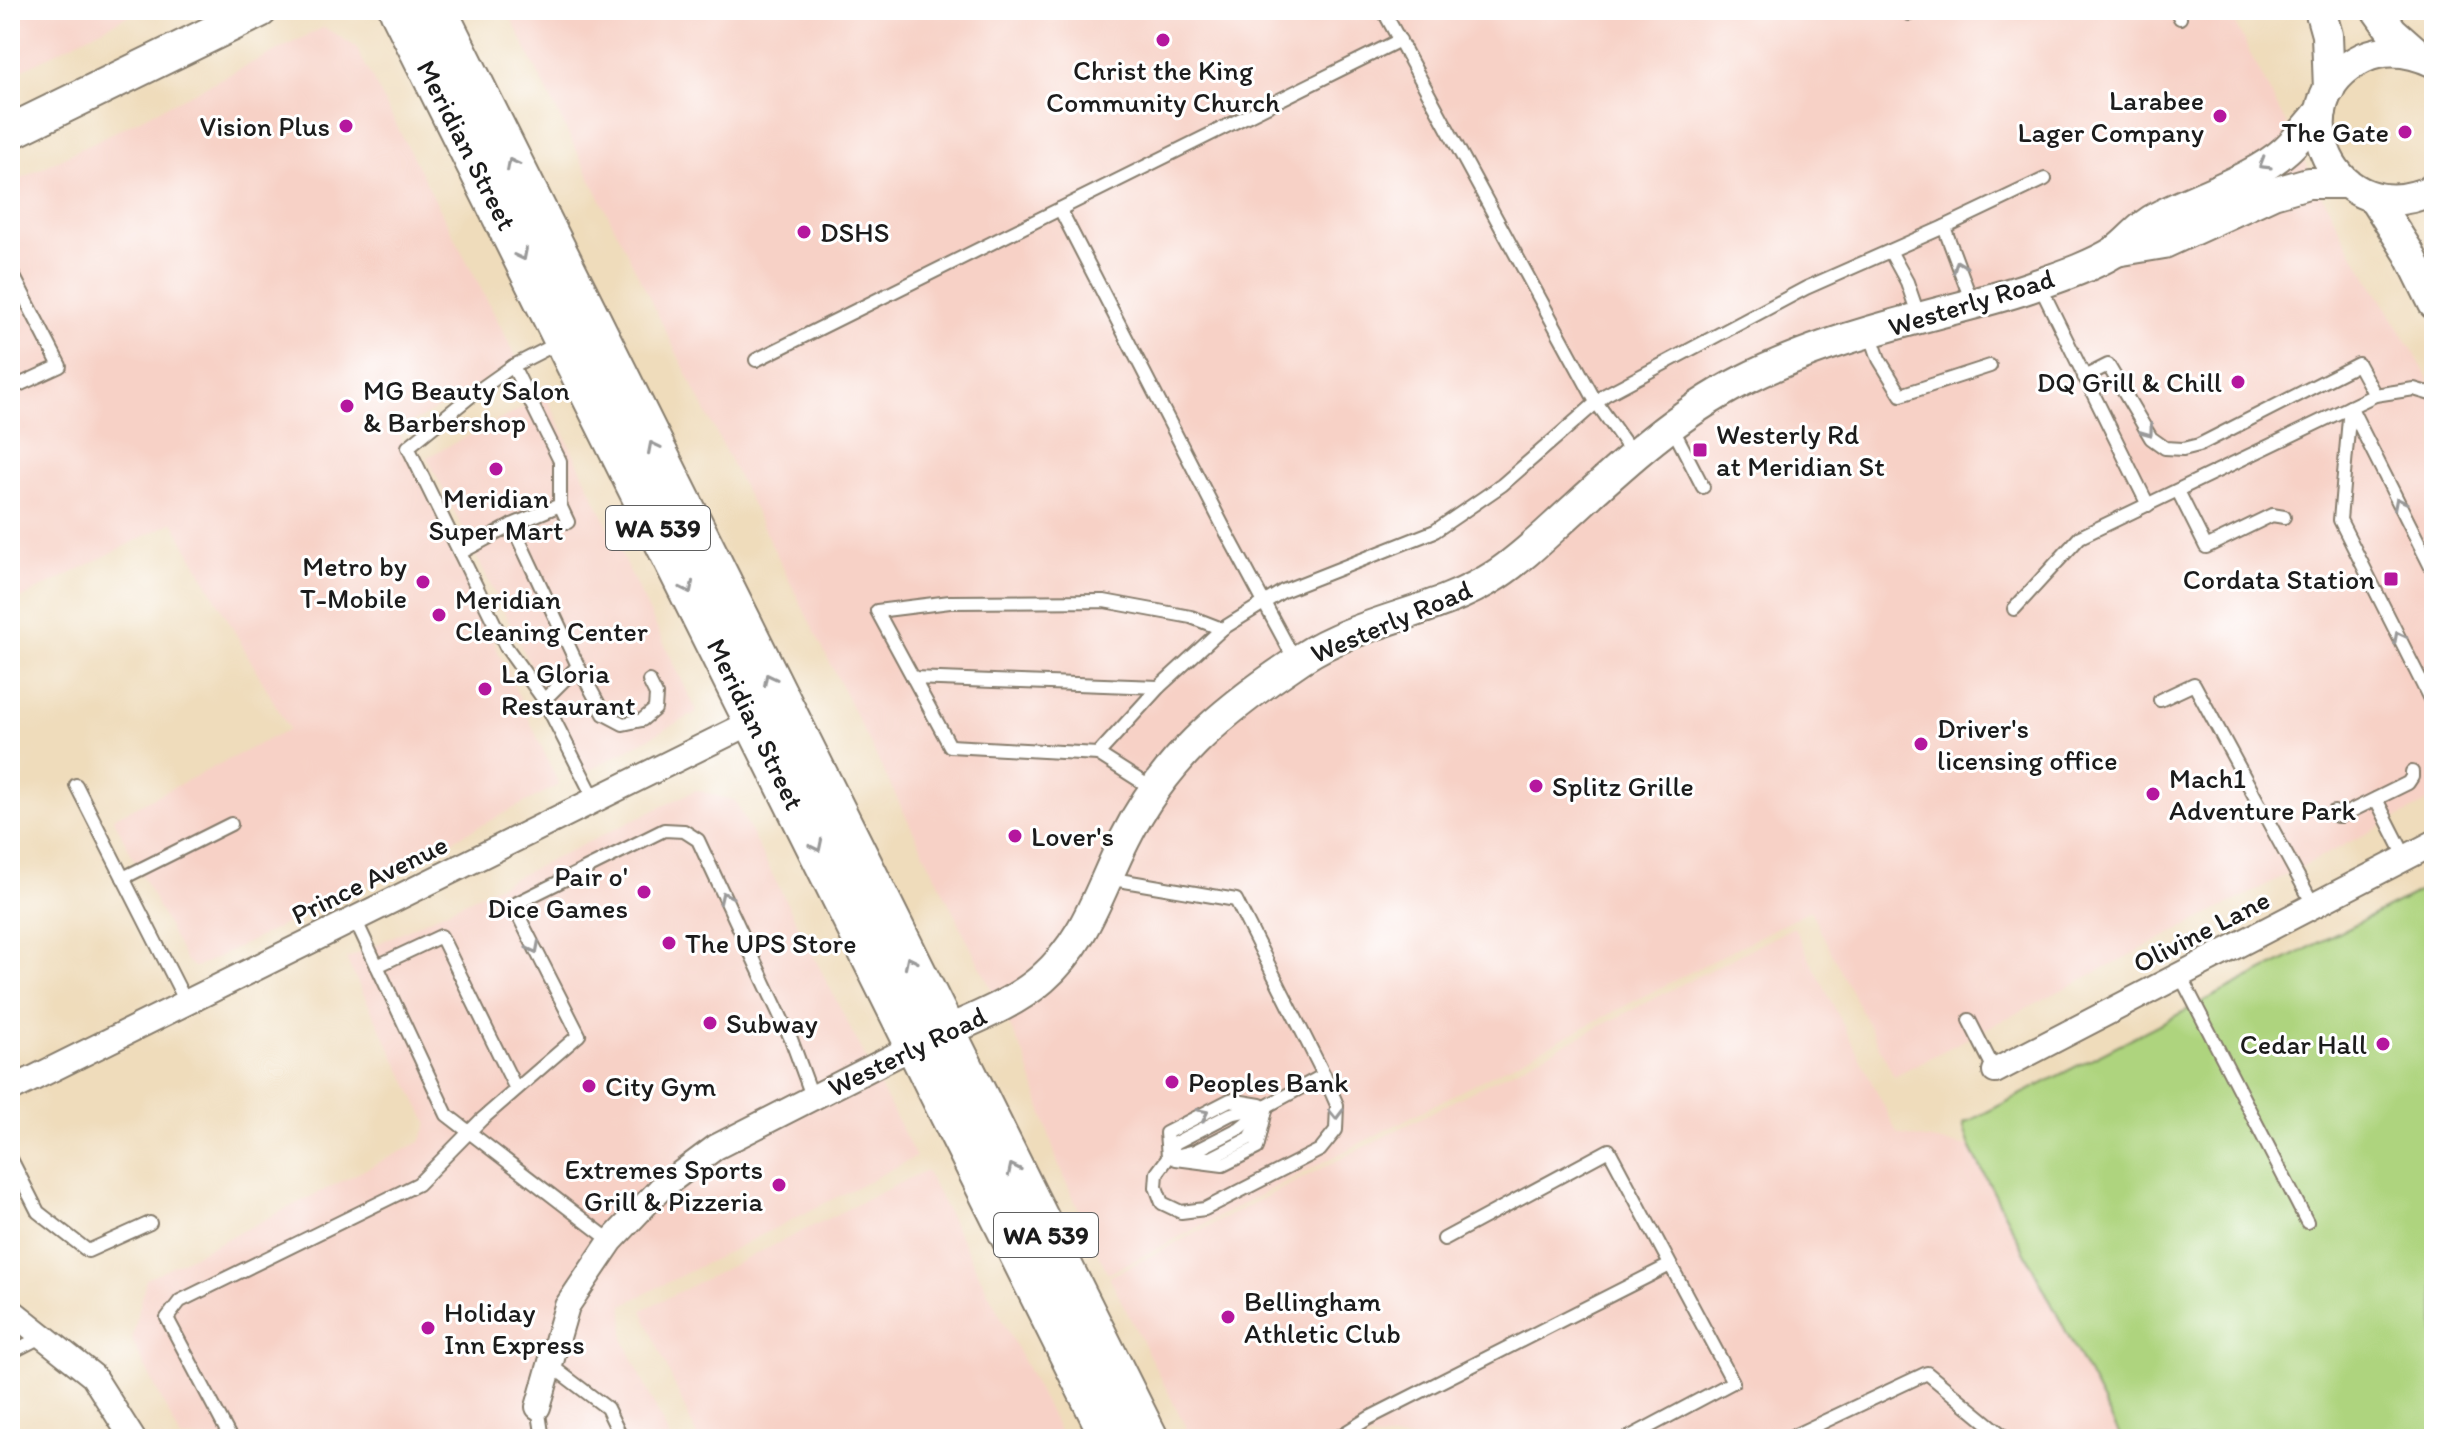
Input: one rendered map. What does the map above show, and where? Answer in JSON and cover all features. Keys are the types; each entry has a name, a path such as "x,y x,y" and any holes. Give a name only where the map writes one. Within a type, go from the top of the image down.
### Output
{"highway":[{"name":"Meridian Street","path":"400,10 754,721 1148,1439"},
{"name":"Meridian Street","path":"436,10 842,824 1046,1306 1112,1439"},
{"path":"754,721 783,743 800,778 842,824"},
{"path":"1046,1306 1083,1346 1129,1439"}],"main road":[{"path":"10,132 260,10"}],"street":[{"path":"2320,10 2327,35 2325,101 2320,131 2324,150 2333,168 2346,183 2374,198 2395,201 2417,197 2434,189"},
{"path":"2377,10 2392,31 2426,58"},
{"name":"Westerly Road","path":"538,1407 567,1306 611,1241 661,1188 716,1147 812,1096 1002,1005 1039,982 1078,939 1126,837 1153,789 1179,756 1209,726 1251,693 1336,639 1418,611 1492,578 1530,549 1635,456 1703,403 1739,382 1822,346 1973,305 2083,267 2116,251 2151,220 2208,194 2284,152 2325,101 2345,70 2367,56 2392,51 2426,58"},
{"name":"Westerly Road","path":"2116,251 2164,243 2273,193 2308,183 2346,183"},
{"path":"2374,198 2409,253 2434,304"},
{"name":"Prince Avenue","path":"10,1090 754,721"},
{"name":"Olivine Lane","path":"1995,1071 2434,843"},
{"path":"10,1310 93,1376 133,1439"}],"lane":[{"path":"1383,10 1596,402 1635,456"},
{"path":"756,360 1400,40"},
{"path":"1098,754 1159,687 1222,629 1262,602 1435,531 1502,485 1605,395 1806,288 2045,179"},
{"path":"1060,209 1262,602 1296,662"},
{"path":"1944,227 1973,305"},
{"path":"1890,251 1907,282 1919,318"},
{"path":"10,269 60,366 10,389"},
{"path":"2039,284 2148,505"},
{"path":"1870,333 1879,359 1901,395 1990,366"},
{"path":"565,340 513,366 408,447 506,647 544,700 595,800"},
{"path":"2084,377 2108,365 2151,438 2165,448 2183,449 2199,445 2358,364 2375,395"},
{"path":"513,366 560,461 560,505 568,522"},
{"path":"2014,609 2080,537 2375,395 2414,389 2434,395"},
{"path":"2350,407 2434,573"},
{"path":"2350,407 2340,520 2434,707"},
{"path":"1672,427 1703,487"},
{"path":"2178,491 2206,547 2272,515 2284,517"},
{"path":"460,553 512,525 560,505"},
{"path":"512,525 604,714 623,724 642,720 655,709 656,695 649,681"},
{"path":"1153,789 1098,754 950,746 877,611 950,602 1104,601 1191,617 1222,629"},
{"path":"544,700 578,666"},
{"path":"913,678 1159,687"},
{"path":"2160,700 2194,684 2314,906"},
{"path":"2334,812 2341,816 2408,783 2412,772"},
{"path":"76,785 186,1002"},
{"path":"2376,799 2406,858"},
{"path":"123,878 231,824"},
{"path":"231,1439 167,1318 180,1301 418,1184 516,1089 579,1035 513,905 664,830 684,831 698,840 791,1039 812,1096"},
{"path":"1107,878 1236,900 1324,1075 1337,1105 1336,1130 1320,1150 1205,1209 1181,1212 1162,1203 1156,1187 1157,1173 1168,1158 1195,1151 1229,1134 1267,1106 1324,1075"},
{"path":"355,919 447,1115 611,1241"},
{"path":"377,966 441,936 516,1089"},
{"path":"2180,975 2307,1222"},
{"path":"1969,1020 1995,1071"},
{"path":"1168,1158 1166,1133 1230,1100 1267,1106"},
{"path":"1168,1158 1223,1165 1257,1148 1267,1106"},
{"path":"1444,1239 1609,1150 1733,1382 1626,1439"},
{"path":"10,1157 38,1212 88,1251 150,1223"},
{"path":"1335,1439 1369,1418 1670,1265"},
{"path":"10,1353 43,1336"},
{"path":"549,1364 607,1408 622,1439"},
{"path":"1787,1439 1927,1373 2007,1439"},
{"path":"538,1407 543,1439"}],"shaded area":[{"path":"10,10 139,10 10,76"},
{"path":"511,10 2228,10 2349,247 2434,390 2434,799 1894,1076 1810,910 1108,1274 1058,1164 1026,1059 509,14"},
{"path":"324,27 356,47 519,362 398,431 559,785 368,884 194,967 185,960 113,818 289,729 173,522 10,604 10,184"},
{"path":"546,396 697,712 584,773 427,457"},
{"path":"696,790 735,801 916,1157 623,1305 624,1340 670,1439 181,1439 132,1340 146,1279 420,1142 428,1124 346,959"},
{"path":"1794,927 1898,1134 1970,1147 2122,1439 1192,1439 1109,1277"},
{"path":"926,1170 1063,1439 698,1439 642,1310"}],"green space":[{"path":"2434,884 2434,1439 2122,1439 1970,1147 1963,1124"}],"place":[{"name":"Christ the King Community Church","path":"1163,40"},
{"name":"Larabee Lager Company","path":"2220,116"},
{"name":"Vision Plus","path":"346,126"},
{"name":"The Gate","path":"2405,132"},
{"name":"DSHS","path":"804,232"},
{"name":"DQ Grill & Chill","path":"2238,382"},
{"name":"MG Beauty Salon & Barbershop","path":"347,406"},
{"name":"Westerly Rd at Meridian St","path":"1700,450"},
{"name":"Meridian Super Mart","path":"496,469"},
{"name":"Cordata Station","path":"2391,579"},
{"name":"Metro by T-Mobile","path":"423,582"},
{"name":"Meridian Cleaning Center","path":"439,615"},
{"name":"La Gloria Restaurant","path":"485,689"},
{"name":"Driver's licensing office","path":"1921,744"},
{"name":"Splitz Grille","path":"1536,786"},
{"name":"Mach1 Adventure Park","path":"2153,794"},
{"name":"Lover's","path":"1015,836"},
{"name":"Pair o' Dice Games","path":"644,892"},
{"name":"The UPS Store","path":"669,943"},
{"name":"Subway","path":"710,1023"},
{"name":"Cedar Hall","path":"2383,1044"},
{"name":"Peoples Bank","path":"1172,1082"},
{"name":"City Gym","path":"589,1086"},
{"name":"Extremes Sports Grill & Pizzeria","path":"779,1185"},
{"name":"Bellingham Athletic Club","path":"1228,1317"},
{"name":"Holiday Inn Express","path":"428,1328"}]}
